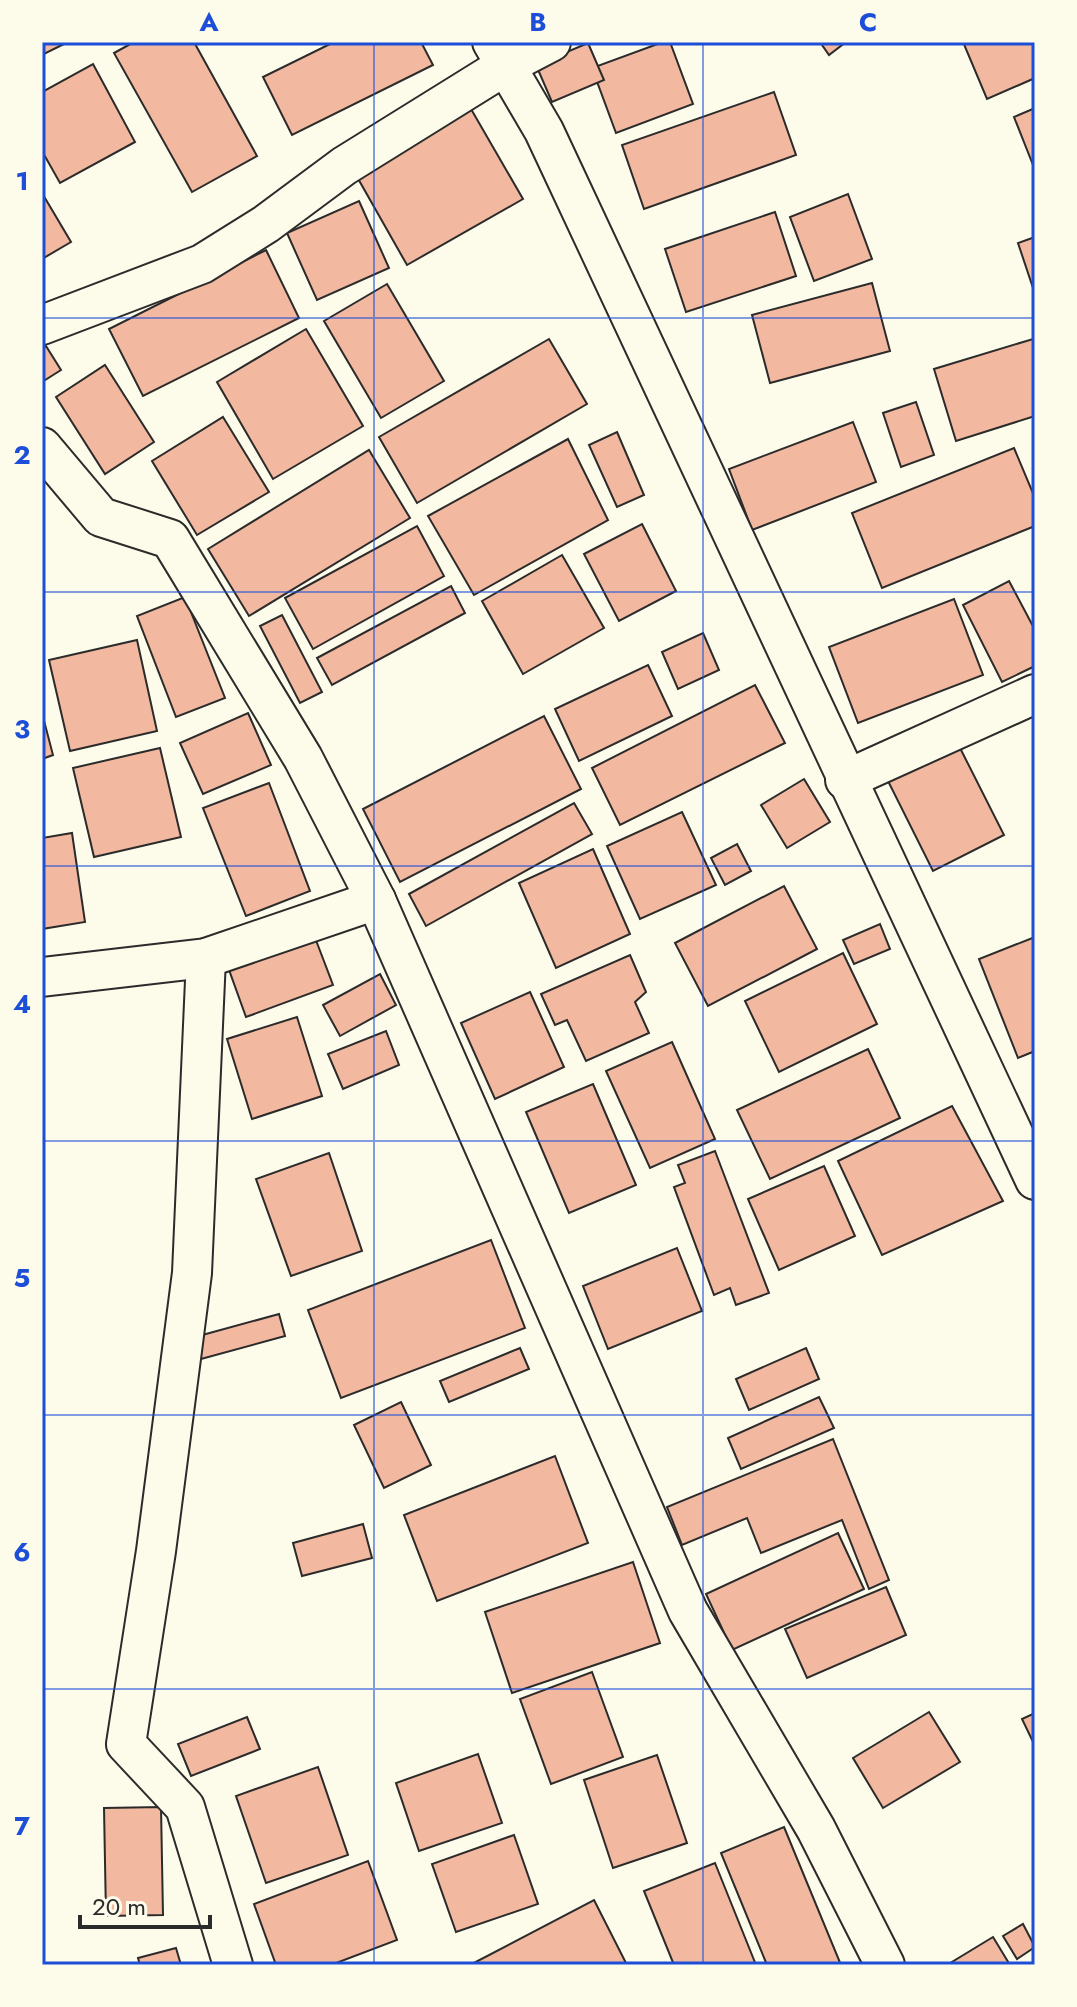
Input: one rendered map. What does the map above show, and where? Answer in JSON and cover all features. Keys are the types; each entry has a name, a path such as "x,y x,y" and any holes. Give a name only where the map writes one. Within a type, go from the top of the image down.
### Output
{"street":[{"path":"42,325 202,264 266,224 498,54 551,42"},
{"path":"498,54 544,131 845,780 1035,1180"},
{"path":"42,447 101,517 170,539 303,758 376,900 688,1611 816,1829 885,1965"},
{"path":"845,780 1035,694"},
{"path":"42,977 206,958 376,900"},
{"path":"206,958 192,1273 156,1551 126,1744 185,1807 233,1965"}],"building":[{"path":"42,42 68,42 42,55"},
{"path":"134,42 194,42 257,156 192,192 114,53"},
{"path":"334,42 421,42 433,65 292,135 263,77"},
{"path":"670,42 693,104 616,133 592,68"},
{"path":"820,42 846,42 829,55"},
{"path":"963,42 1035,42 1035,78 987,99"},
{"path":"588,43 604,80 552,102 536,65"},
{"path":"93,64 135,142 60,183 42,151 42,92"},
{"path":"774,92 796,155 644,209 622,145"},
{"path":"1035,108 1035,170 1014,117"},
{"path":"471,109 523,199 407,265 356,175"},
{"path":"42,193 71,242 42,259"},
{"path":"848,194 872,259 814,281 790,217"},
{"path":"359,201 389,268 317,300 287,233"},
{"path":"775,212 796,276 686,312 665,249"},
{"path":"1035,237 1035,294 1018,243"},
{"path":"266,250 299,318 143,396 109,329"},
{"path":"872,283 890,351 770,383 752,315"},
{"path":"387,284 444,381 381,418 324,321"},
{"path":"306,329 363,426 273,479 217,382"},
{"path":"549,339 587,404 417,503 379,437"},
{"path":"1033,339 1035,416 956,441 934,369"},
{"path":"46,346 61,370 42,382 42,349"},
{"path":"105,365 154,442 105,474 56,397"},
{"path":"916,402 934,455 901,467 883,413"},
{"path":"223,417 269,492 197,535 152,461"},
{"path":"853,422 876,482 752,530 729,469"},
{"path":"617,432 644,495 617,507 589,445"},
{"path":"568,439 608,520 474,595 428,516"},
{"path":"1014,448 1035,498 1035,526 882,588 852,513"},
{"path":"369,450 410,518 249,616 208,549"},
{"path":"642,524 676,591 619,621 584,554"},
{"path":"417,526 444,576 313,649 285,598"},
{"path":"562,555 604,628 523,674 482,601"},
{"path":"1009,581 1035,630 1035,666 1002,682 963,605"},
{"path":"451,586 465,613 332,685 317,658"},
{"path":"185,597 225,698 176,717 137,616"},
{"path":"954,599 983,675 858,723 829,647"},
{"path":"282,615 322,692 300,703 260,626"},
{"path":"703,633 719,670 678,689 662,652"},
{"path":"137,640 157,731 70,751 49,660"},
{"path":"648,665 672,716 579,761 555,709"},
{"path":"755,685 785,743 620,825 592,768"},
{"path":"42,713 53,755 42,759"},
{"path":"248,713 271,765 203,794 180,743"},
{"path":"544,716 581,789 400,882 363,809"},
{"path":"956,740 1004,835 933,871 885,775"},
{"path":"160,748 181,837 94,857 73,768"},
{"path":"804,779 830,822 787,848 761,805"},
{"path":"269,783 310,891 246,916 203,808"},
{"path":"574,803 592,834 426,926 409,894"},
{"path":"682,812 716,885 640,919 607,846"},
{"path":"72,833 85,922 42,929 42,838"},
{"path":"737,844 751,871 725,885 711,858"},
{"path":"593,849 630,934 556,968 519,883"},
{"path":"784,886 817,949 708,1006 675,943"},
{"path":"880,924 890,949 854,964 843,940"},
{"path":"314,935 333,985 246,1017 228,967"},
{"path":"1035,937 1035,1051 1018,1058 979,959"},
{"path":"843,953 877,1024 779,1072 745,1001"},
{"path":"630,955 646,992 635,1002 649,1033 586,1061 567,1020 555,1025 541,994"},
{"path":"380,974 396,1005 340,1036 323,1005"},
{"path":"530,992 564,1067 495,1099 461,1023"},
{"path":"297,1017 322,1096 252,1119 227,1039"},
{"path":"386,1031 399,1065 343,1089 328,1054"},
{"path":"672,1042 715,1139 650,1168 606,1071"},
{"path":"868,1049 900,1118 770,1179 737,1110"},
{"path":"593,1084 636,1185 569,1213 526,1112"},
{"path":"952,1106 1003,1201 882,1255 838,1161"},
{"path":"715,1151 769,1293 736,1305 730,1288 714,1295 674,1187 685,1183 678,1165"},
{"path":"329,1153 362,1251 291,1276 256,1179"},
{"path":"824,1166 855,1236 779,1270 748,1199"},
{"path":"491,1240 525,1328 341,1398 308,1310"},
{"path":"677,1248 702,1311 608,1349 583,1286"},
{"path":"279,1314 285,1336 201,1359 195,1337"},
{"path":"520,1348 529,1369 449,1402 440,1381"},
{"path":"806,1348 819,1379 749,1410 736,1379"},
{"path":"819,1397 834,1428 741,1469 728,1438"},
{"path":"401,1402 431,1465 384,1488 354,1425"},
{"path":"833,1439 889,1580 869,1589 842,1520 761,1553 747,1518 682,1545 667,1507"},
{"path":"555,1456 588,1543 437,1601 404,1515"},
{"path":"363,1524 372,1558 302,1576 293,1543"},
{"path":"838,1533 864,1589 732,1650 706,1594"},
{"path":"633,1562 660,1643 512,1693 485,1612"},
{"path":"886,1587 906,1635 807,1678 785,1629"},
{"path":"592,1672 623,1757 551,1784 520,1699"},
{"path":"929,1712 960,1762 883,1808 853,1758"},
{"path":"1035,1713 1035,1746 1022,1719"},
{"path":"247,1717 260,1749 191,1776 178,1744"},
{"path":"478,1754 502,1823 419,1851 396,1783"},
{"path":"657,1755 687,1843 613,1868 584,1780"},
{"path":"318,1767 348,1855 266,1883 236,1796"},
{"path":"161,1807 163,1915 106,1916 104,1808"},
{"path":"784,1827 841,1965 767,1965 721,1853"},
{"path":"514,1835 538,1904 456,1932 432,1864"},
{"path":"368,1861 397,1940 331,1965 276,1965 254,1904"},
{"path":"715,1863 756,1965 674,1965 644,1891"},
{"path":"594,1900 627,1965 470,1965"},
{"path":"1023,1924 1035,1947 1017,1959 1003,1936"},
{"path":"993,1937 1010,1965 947,1965"},
{"path":"176,1948 181,1965 140,1965 138,1958"}]}
